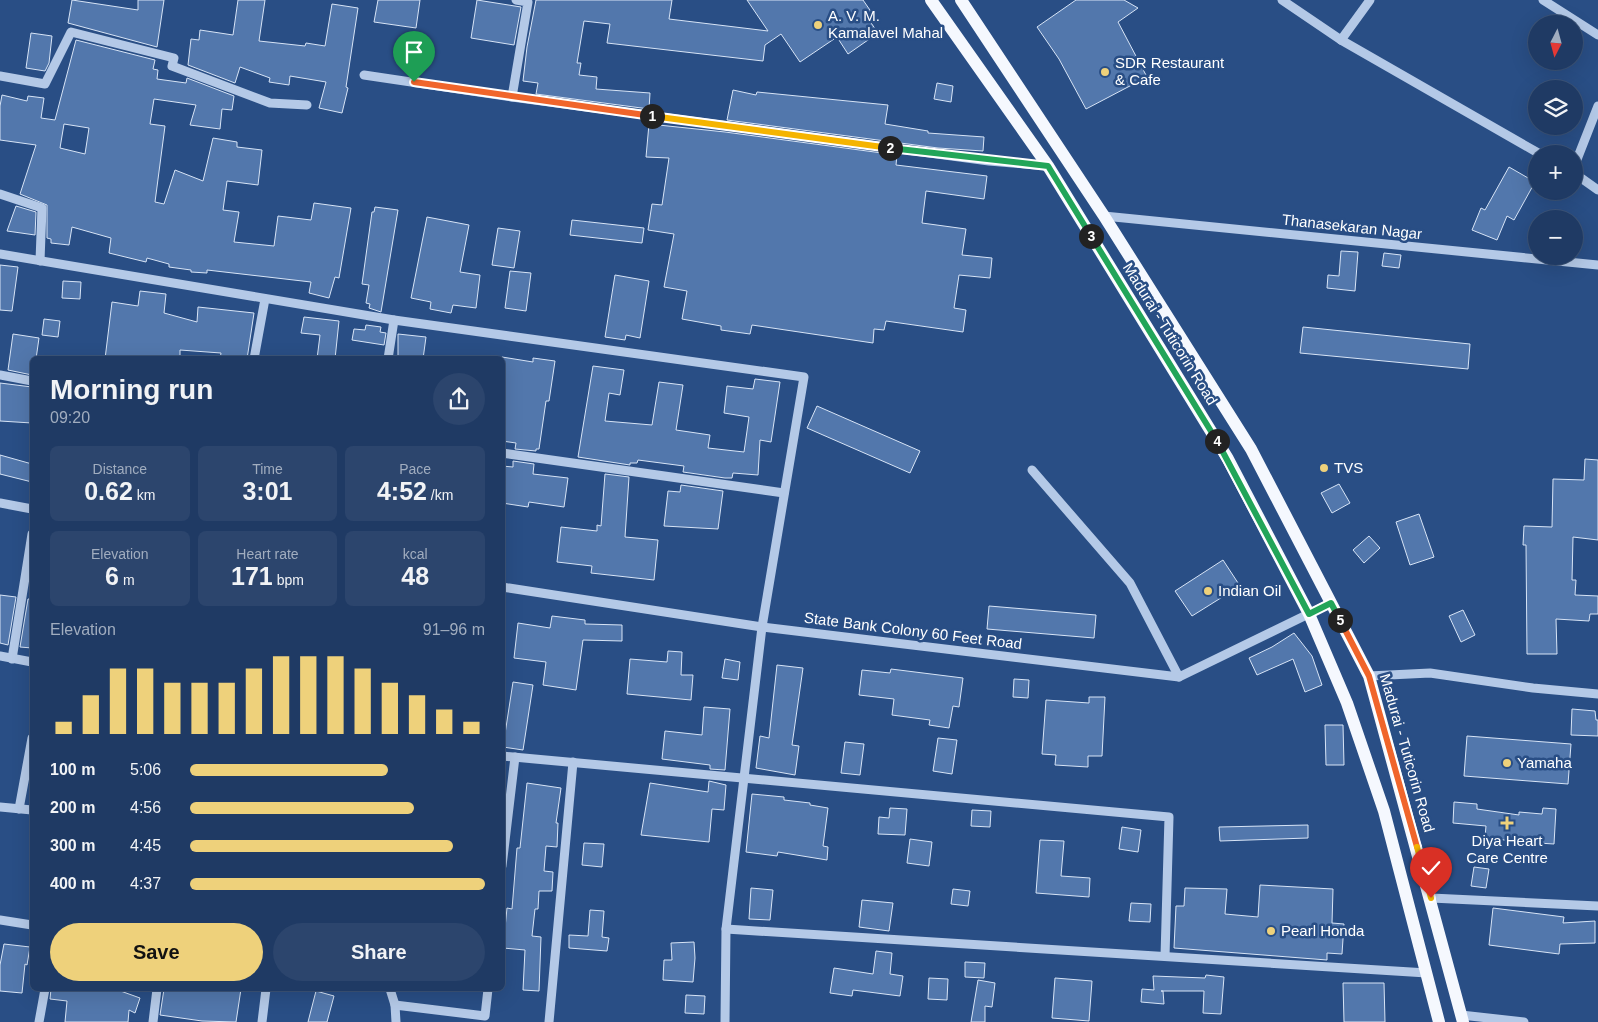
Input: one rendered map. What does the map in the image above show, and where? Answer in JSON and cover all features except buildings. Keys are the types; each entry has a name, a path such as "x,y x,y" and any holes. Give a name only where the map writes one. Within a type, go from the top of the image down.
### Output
{"main road":[{"name":"Madurai - Tuticorin Road","path":"931,0 1048,166 1228,459 1309,614 1347,703 1384,811 1439,1022"},
{"name":"Madurai - Tuticorin Road","path":"961,0 1104,216 1251,449 1369,676 1431,898 1462,1018"}],"street":[{"path":"512,97 528,2 516,0"},
{"path":"1282,0 1341,40 1528,147"},
{"path":"1341,40 1370,0"},
{"path":"1543,0 1598,35"},
{"path":"0,76 45,84 72,32 174,58 172,66 270,103 308,104"},
{"path":"364,75 512,97 989,161 1048,166"},
{"path":"1582,145 1598,106"},
{"path":"1583,179 1598,190"},
{"path":"0,194 42,208 40,261"},
{"name":"Thanasekaran Nagar","path":"1104,216 1598,265"},
{"path":"0,254 394,320 804,377 762,627 726,929 725,1022"},
{"path":"255,356 266,299"},
{"path":"388,356 394,320"},
{"path":"0,375 30,381"},
{"path":"505,453 784,493"},
{"path":"1032,470 1130,583 1178,677 1331,603"},
{"path":"0,503 30,509"},
{"path":"12,659 30,546"},
{"name":"State Bank Colony 60 Feet Road","path":"505,587 762,627 1178,677"},
{"path":"0,656 30,662"},
{"path":"1369,676 1430,673 1533,688 1598,694"},
{"path":"19,809 30,749"},
{"path":"505,756 1170,817 1165,956"},
{"path":"505,841 515,757"},
{"path":"549,1022 573,762"},
{"path":"0,807 30,810"},
{"path":"1431,898 1598,906"},
{"path":"0,920 30,925"},
{"path":"726,929 1426,973"},
{"path":"40,1022 45,991"},
{"path":"153,1022 157,991"},
{"path":"262,1022 266,991"},
{"path":"391,991 395,1005 396,1022"},
{"path":"395,1005 485,1016 488,991"},
{"path":"1462,1018 1524,1022"}],"place":[{"name":"A. V. M. Kamalavel Mahal","path":"818,25"},
{"name":"SDR Restaurant & Cafe","path":"1105,72"},
{"name":"TVS","path":"1324,468"},
{"name":"Indian Oil","path":"1208,591"},
{"name":"Yamaha","path":"1507,763"},
{"name":"Diya Heart Care Centre","path":"1507,823"},
{"name":"Pearl Honda","path":"1271,931"}],"route":[{"path":"414,82 512,97 989,161 1048,166 1228,459 1309,614 1331,603 1369,676 1431,898"}]}
